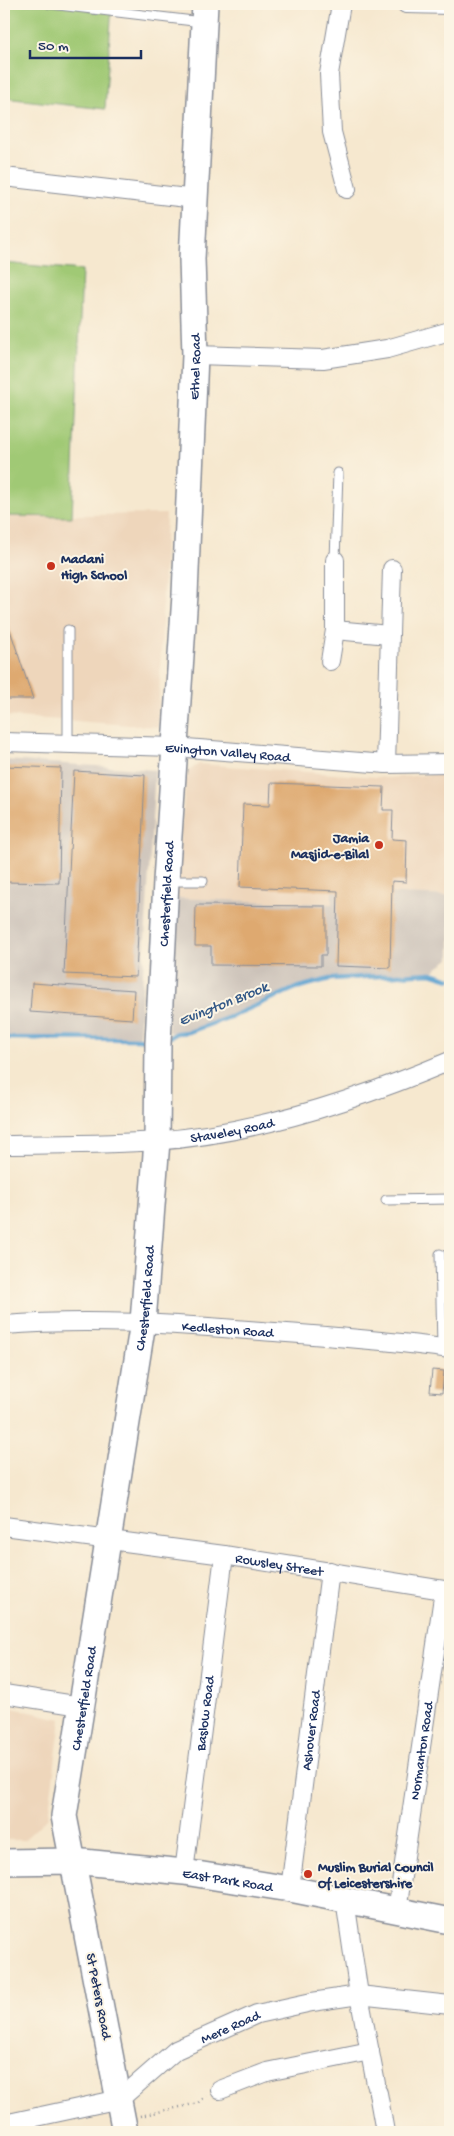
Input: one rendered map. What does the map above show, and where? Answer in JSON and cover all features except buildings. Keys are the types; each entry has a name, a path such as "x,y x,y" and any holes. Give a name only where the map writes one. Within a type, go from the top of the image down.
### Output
{"street":[{"path":"341,4 328,74 332,132 347,189"},
{"path":"406,4 450,5"},
{"name":"Ethel Road","path":"175,738 185,595 195,356 192,259 204,13"},
{"path":"4,177 196,199"},
{"path":"195,356 323,359 448,337"},
{"path":"330,662 335,630 335,560"},
{"path":"386,764 392,569"},
{"path":"335,630 390,635"},
{"name":"Evington Valley Road","path":"4,742 68,745 175,738 386,764 450,763"},
{"name":"Chesterfield Road","path":"73,1861 64,1816 80,1706 143,1322 157,1141 158,1043 175,738"},
{"name":"Staveley Road","path":"4,1145 157,1141 231,1130 327,1107 450,1061"},
{"name":"Kedleston Road","path":"4,1324 38,1322 143,1322 446,1348"},
{"name":"Rowsley Street","path":"4,1526 224,1555 447,1591"},
{"name":"Baslow Road","path":"184,1872 224,1555"},
{"name":"Ashover Road","path":"290,1889 330,1571"},
{"name":"Normanton Road","path":"396,1911 447,1591"},
{"path":"4,1694 80,1706"},
{"name":"East Park Road","path":"4,1862 73,1861 184,1872 290,1889 450,1921"},
{"name":"St Peters Road","path":"73,1861 123,2117"},
{"path":"345,1900 359,1996 385,2132"},
{"name":"Mere Road","path":"123,2117 176,2050 257,2014 312,2002 359,1996 450,2005"},
{"path":"220,2090 267,2072 370,2051"},
{"path":"4,2124 123,2117"}],"lane":[{"path":"50,4 204,13"},
{"path":"335,560 338,473"},
{"path":"68,630 68,745"},
{"path":"166,881 203,881"},
{"path":"386,1200 450,1199"},
{"path":"440,1254 446,1348"}],"path":[{"path":"123,2117 198,2103 216,2088 220,2090"}],"shaded area":[{"name":"Madani High School","path":"4,452 7,452 6,516 166,514 158,727 4,716"},
{"path":"4,760 155,770 139,1039 4,1038"},
{"path":"199,764 388,778 450,773 450,896 333,891 332,904 174,898 187,772"},
{"path":"332,891 450,896 450,958 431,973 330,979 296,988 230,1017 189,1032 168,1032 174,898 332,904"},
{"path":"4,1706 61,1719 48,1817 24,1840 4,1840"}],"green space":[{"path":"4,4 112,4 105,109 4,98"},
{"path":"4,263 82,270 72,517 5,516 7,452 4,452"}],"waterway":[{"name":"Evington Brook","path":"167,1039 177,1033 189,1032 230,1017 296,988 330,979 431,973 450,979"},
{"name":"Evington Brook","path":"4,1038 139,1039 150,1041"}],"place":[{"name":"Madani High School","path":"51,566"},
{"name":"Jamia Masjid-e-Bilal","path":"379,845"},
{"name":"Muslim Burial Council Of Leicestershire","path":"308,1874"}]}
